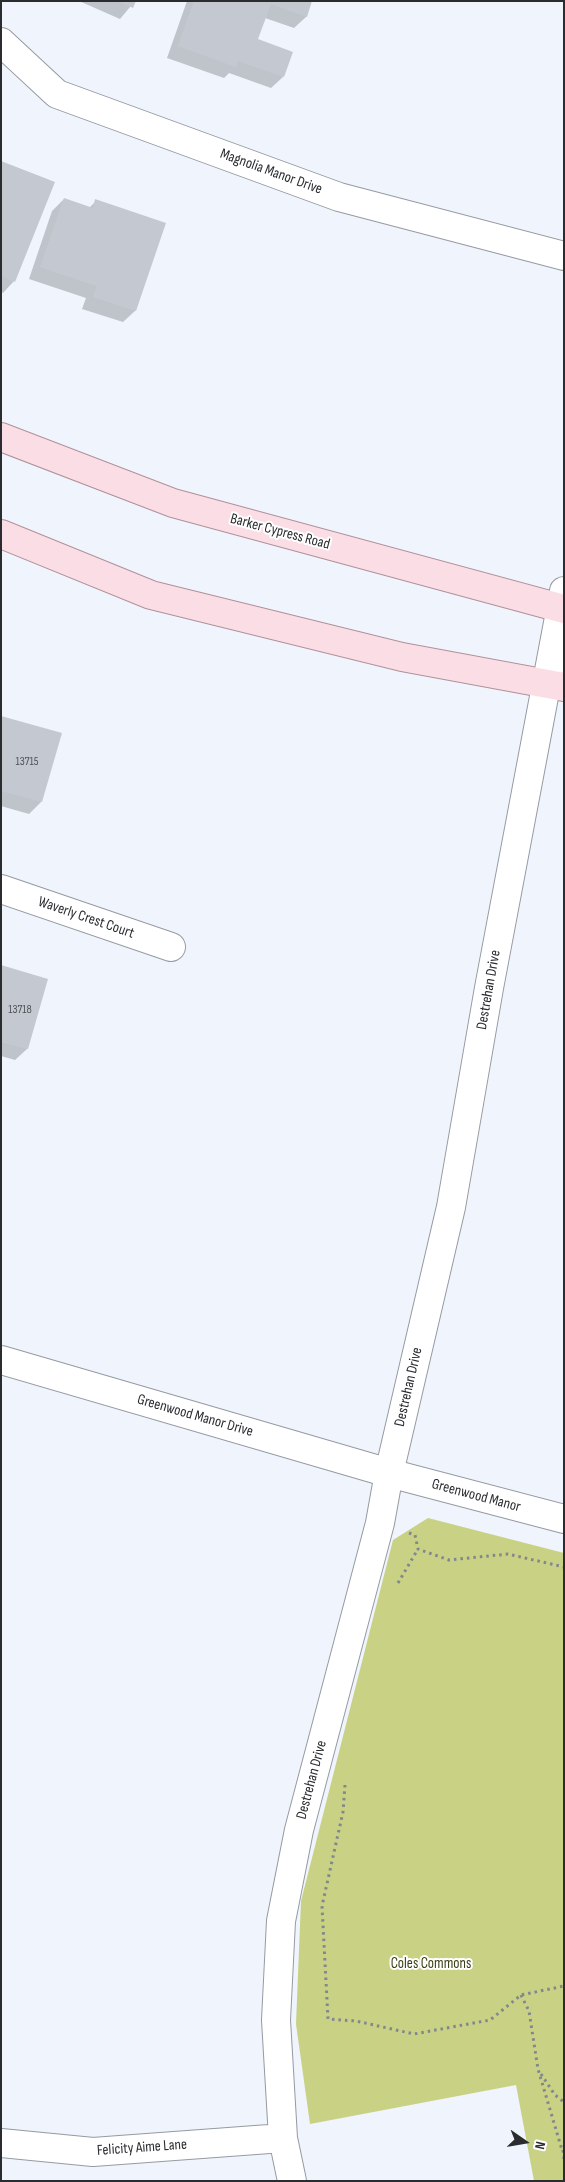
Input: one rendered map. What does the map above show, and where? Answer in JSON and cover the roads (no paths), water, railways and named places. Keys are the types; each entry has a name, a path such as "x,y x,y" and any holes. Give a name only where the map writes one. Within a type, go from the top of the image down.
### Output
{"main road":[{"name":"Barker Cypress Road","path":"1,437 173,503 563,603"},
{"path":"1,534 151,595 402,658 555,686"}],"street":[{"name":"Magnolia Manor Drive","path":"1,42 57,94 339,197 564,256"},
{"name":"Destrehan Drive","path":"292,2181 283,2138 276,2020 281,1921 299,1830 380,1523 389,1472 451,1207 489,988 555,686 563,603"},
{"name":"Waverly Crest Court","path":"1,890 171,947"},
{"name":"Greenwood Manor Drive","path":"1,1360 389,1472"},
{"name":"Greenwood Manor","path":"389,1472 564,1519"},
{"name":"Felicity Aime Lane","path":"1,2143 93,2152 283,2138"}],"park label":[{"name":"Coles Commons","path":"431,1964"}]}
